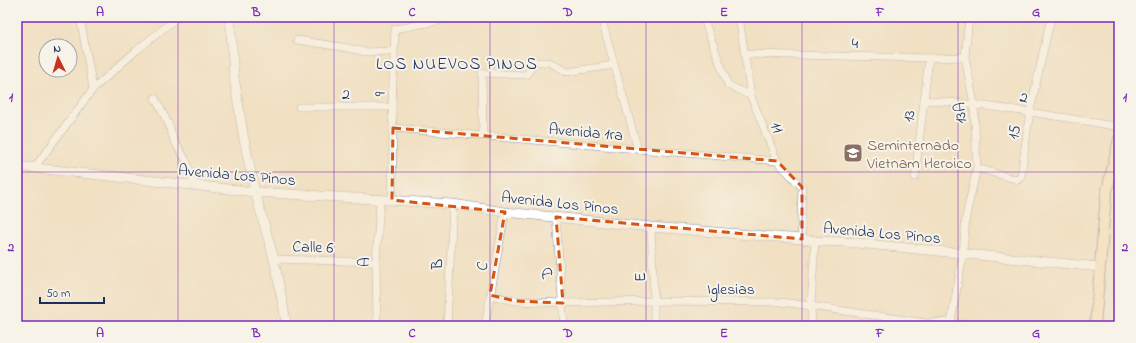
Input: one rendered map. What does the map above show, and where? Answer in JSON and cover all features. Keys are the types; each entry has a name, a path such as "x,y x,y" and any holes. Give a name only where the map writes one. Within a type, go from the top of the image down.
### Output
{"main road":[{"path":"1095,326 1106,196 1119,139"}],"street":[{"path":"80,17 93,89"},
{"path":"35,167 93,89 137,50 178,17"},
{"path":"230,17 236,84 243,134 255,192 274,259 286,326"},
{"name":"9","path":"392,200 392,107 395,30 458,17"},
{"path":"601,17 638,150"},
{"path":"703,17 728,85 751,96"},
{"name":"11","path":"739,17 751,96 777,161 802,187 800,220 802,239"},
{"name":"13A","path":"963,254 966,216 977,168 974,104 965,57 968,17"},
{"name":"15","path":"977,168 1018,180 1021,176 1030,111 1051,17"},
{"path":"296,40 365,52 393,51"},
{"name":"4","path":"745,54 929,58 965,57"},
{"name":"13","path":"915,177 929,58"},
{"path":"484,136 482,74 527,75 533,62 549,62 567,72 614,65"},
{"path":"155,98 168,122 174,141 186,160 195,185"},
{"name":"2","path":"924,100 1030,111 1119,127"},
{"name":"2","path":"299,106 392,107"},
{"name":"Avenida 1ra","path":"393,128 777,161"},
{"name":"Avenida Los Pinos","path":"17,166 255,192 454,204 505,212 651,227 815,241 846,242 1099,267"},
{"name":"A","path":"377,326 376,262 380,200"},
{"name":"B","path":"446,326 454,204"},
{"name":"C","path":"485,326 505,212"},
{"name":"D","path":"556,217 564,326"},
{"name":"E","path":"651,227 654,326"},
{"path":"812,326 811,306 815,241"},
{"path":"951,322 963,254"},
{"name":"Calle 6","path":"274,259 376,262"},
{"name":"Iglesias","path":"490,295 515,301 563,303 654,301 781,302 926,325 951,322 970,326"}],"highlighted area":[{"path":"393,128 777,161 802,187 802,239 556,217 563,303 515,301 490,295 505,212 392,200"}],"place":[{"name":"Seminternado Vietnam Heroico","path":"853,153"}],"district":[{"name":"LOS NUEVOS PINOS","path":"457,63"}]}
